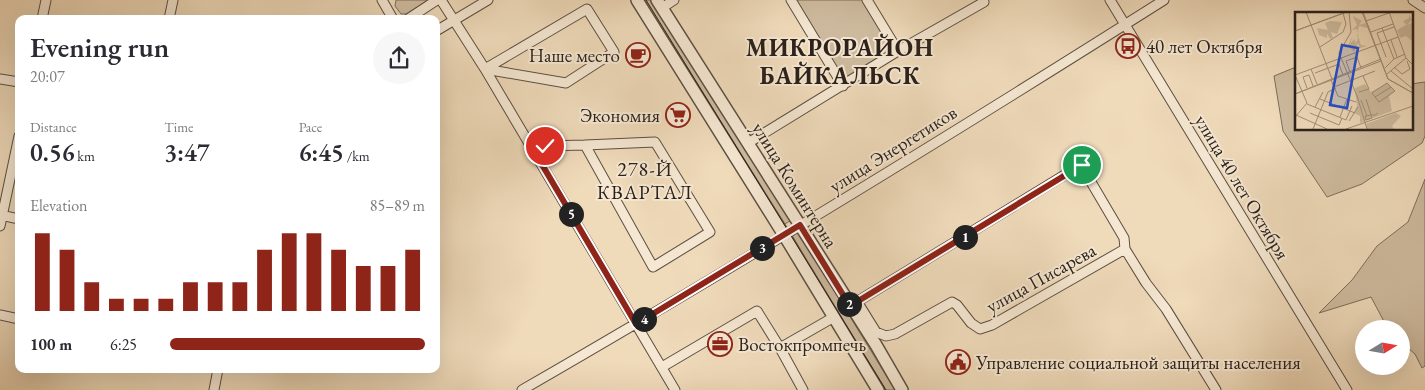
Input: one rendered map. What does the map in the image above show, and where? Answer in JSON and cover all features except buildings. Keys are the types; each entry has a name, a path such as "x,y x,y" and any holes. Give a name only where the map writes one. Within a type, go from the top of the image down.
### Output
{"street":[{"path":"43,15 46,0"},
{"path":"170,15 173,0"},
{"path":"382,0 391,15"},
{"path":"414,15 437,0"},
{"path":"441,0 485,69 675,390"},
{"path":"440,29 488,0"},
{"name":"улица Коминтерна","path":"637,0 784,235 878,390"},
{"path":"659,4 674,0"},
{"path":"791,0 843,86"},
{"path":"867,0 898,51"},
{"path":"748,144 898,51 984,2 982,0"},
{"name":"улица 40 лет Октября","path":"1110,0 1347,390"},
{"name":"улица Энергетиков","path":"522,390 784,235 1164,0"},
{"path":"1413,0 1425,8"},
{"name":"улица Коминтерна","path":"659,4 800,225 854,304 902,390"},
{"path":"587,9 614,52 566,83 485,69 587,9"},
{"path":"0,79 15,81"},
{"path":"534,151 545,146 655,142 710,232 653,267 585,145"},
{"path":"0,226 15,154"},
{"path":"854,304 1082,165 1124,238 1125,249 1146,283 1166,309 1216,390"},
{"path":"1,215 15,217"},
{"name":"улица Писарева","path":"854,304 876,332 886,336 895,334 952,302 957,305 971,323 980,329 992,325 1125,249"},
{"path":"662,367 757,311 803,390"},
{"path":"0,315 15,318"},
{"path":"780,348 834,317"},
{"path":"214,390 217,373"}],"shaded area":[{"path":"396,0 428,0 406,14 401,14 395,6"},
{"path":"641,0 654,0 790,221 781,226"},
{"path":"791,0 867,0 898,51 843,85"},
{"path":"1295,67 1295,130 1412,130 1412,84 1425,82 1425,136 1422,143 1362,184 1327,197 1283,131 1274,76"},
{"path":"1425,179 1425,366 1422,368 1415,354 1410,350 1410,320 1383,320 1371,297 1319,313 1352,280 1377,246 1408,222"},
{"path":"798,232 895,390 882,390 789,239"}],"tram line":[{"path":"646,0 886,390"}],"place":[{"name":"40 лет Октября","path":"1128,46"},
{"name":"Наше место","path":"638,55"},
{"name":"Экономия","path":"678,115"},
{"name":"Востокпромпечь","path":"720,344"},
{"name":"Управление социальной защиты населения","path":"958,362"}],"district":[{"name":"МИКРОРАЙОН БАЙКАЛЬСК","path":"840,61"},
{"name":"278-Й КВАРТАЛ","path":"645,180"}],"route":[{"path":"545,146 534,151 636,324 800,225 850,306 1082,165"}]}
